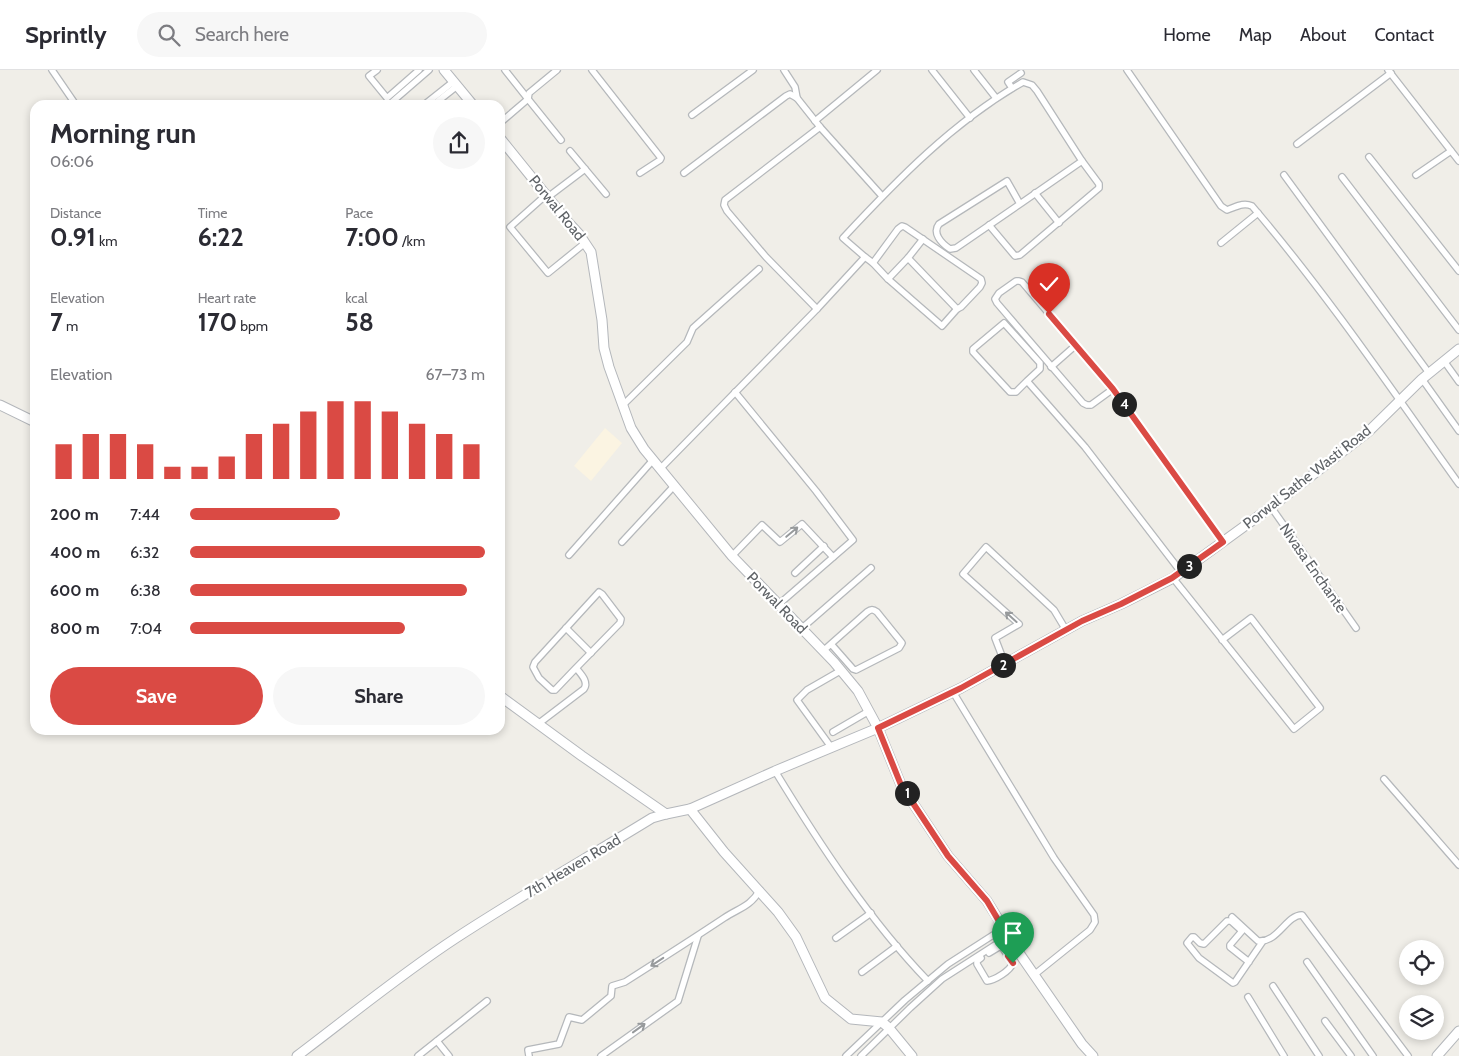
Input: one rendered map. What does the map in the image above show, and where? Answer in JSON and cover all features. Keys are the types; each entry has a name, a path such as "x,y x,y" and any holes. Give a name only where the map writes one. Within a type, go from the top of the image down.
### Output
{"street":[{"path":"52,70 73,100"},
{"path":"377,70 369,76 387,98 419,70"},
{"path":"394,100 429,70"},
{"path":"444,70 468,100"},
{"path":"505,70 561,140"},
{"path":"505,119 528,98 528,93 557,70"},
{"path":"592,70 661,158 640,173"},
{"path":"692,115 753,70"},
{"path":"784,70 795,87 796,98"},
{"path":"814,120 877,70"},
{"path":"932,70 970,118"},
{"path":"974,70 996,98"},
{"path":"1127,70 1220,206 1227,210 1248,204 1252,206 1272,230 1324,297 1459,484"},
{"path":"1012,88 1008,82 1021,71"},
{"path":"1297,144 1390,72 1459,161"},
{"path":"873,263 902,226 981,279 980,287 942,326 843,238 882,196 928,152 996,98 1022,82 1032,85 1099,184 1099,188 1018,257 1013,255 989,225"},
{"path":"431,100 455,84"},
{"path":"438,100 455,84"},
{"path":"684,173 790,94 796,98 882,196"},
{"path":"817,309 766,257 724,205 725,200 820,127"},
{"name":"Porwal Road","path":"505,144 579,234 591,252 602,320 604,348 609,367 631,428 644,449 732,556 858,691 878,728 901,785 948,856 987,901 1016,950 1082,1044 1093,1056"},
{"path":"570,150 606,194"},
{"path":"1416,175 1451,151"},
{"path":"1369,157 1459,272"},
{"path":"1020,204 1007,181 939,224 935,230 936,234 946,247 953,249 1035,194 1082,161"},
{"path":"585,169 547,196 510,227 548,273 585,243"},
{"path":"1284,175 1426,376 1459,431"},
{"path":"1342,178 1459,330"},
{"path":"1035,194 1059,223"},
{"path":"1221,243 1258,214"},
{"path":"888,279 923,239"},
{"path":"660,469 817,309 865,257"},
{"path":"908,258 957,309"},
{"path":"623,406 688,342 693,328 759,269"},
{"path":"1113,389 1091,405 1083,403 997,303 995,299 999,293 1016,281 1022,282 1113,389 1223,542"},
{"path":"1004,323 1040,364 1040,369 1027,381 1016,392 1010,392 972,352 973,349 1004,323"},
{"path":"1052,367 1076,346"},
{"name":"Porwal Sathe Wasti Road","path":"878,728 953,692 1082,621 1172,578 1271,507 1368,432 1426,376 1459,349"},
{"path":"1444,361 1459,382"},
{"path":"1027,381 1085,446 1181,572"},
{"path":"735,392 816,491 853,540 778,605"},
{"path":"0,405 30,420"},
{"path":"569,555 653,460"},
{"path":"622,542 674,486"},
{"name":"Nivasa Enchante","path":"1271,507 1356,628"},
{"path":"732,556 763,525 780,542 802,524 833,557"},
{"path":"795,573 824,546"},
{"path":"1005,664 995,638 1019,624 963,574 986,547 1054,610 1066,630"},
{"path":"801,629 871,568"},
{"path":"1172,578 1222,640 1294,729 1320,708 1251,618 1222,640"},
{"path":"599,592 621,619 620,623 591,653 555,690 552,690 539,678 533,667 534,662 599,592"},
{"path":"823,652 831,644 870,610 877,612 902,643 900,648 856,670 852,669 831,644"},
{"path":"566,628 591,653"},
{"path":"538,724 584,689 586,682 576,668"},
{"path":"832,747 797,700 806,690 840,671"},
{"path":"953,692 1054,858 1094,915 1095,922 1090,930 1034,975"},
{"path":"505,700 666,814"},
{"path":"833,732 869,711"},
{"name":"7th Heaven Road","path":"297,1056 397,979 456,938 652,818 690,809 775,770 878,728"},
{"path":"775,770 817,837 871,913 928,981"},
{"path":"1384,779 1459,865"},
{"path":"690,809 724,852 760,890 796,937 825,998 851,1019 885,1025 912,1056"},
{"path":"529,1056 528,1050 560,1044 569,1017 582,1020 610,996 612,986 625,982 748,905 755,899 760,890"},
{"path":"836,938 871,913"},
{"path":"1232,916 1258,941 1263,941 1273,937 1295,916 1302,915 1408,1056"},
{"path":"1249,962 1230,947 1242,931 1231,921 1227,921 1204,944 1194,937 1187,942 1200,958 1233,983 1249,962 1263,941"},
{"path":"861,1056 885,1025 928,981 948,964 1006,932"},
{"path":"846,1056 910,1008 942,979 1006,932"},
{"path":"601,1056 678,1001 698,936"},
{"path":"862,972 897,946"},
{"path":"999,947 1002,947 1008,956 1013,963 1012,967 991,981 987,981 977,961 999,947"},
{"path":"1008,956 1016,950"},
{"path":"1307,962 1373,1056"},
{"path":"1273,986 1319,1056"},
{"path":"1248,998 1284,1056"},
{"path":"418,1056 487,1001"},
{"path":"1325,1021 1350,1056"},
{"path":"1437,1056 1459,1031"},
{"path":"437,1041 448,1056"}],"shaded area":[{"path":"605,428 622,443 591,481 574,466"}],"route":[{"path":"1013,963 1008,956 1016,950 1004,928 987,901 948,856 901,785 878,728 961,688 1082,621 1172,578 1223,542 1113,389 1049,314"}]}
